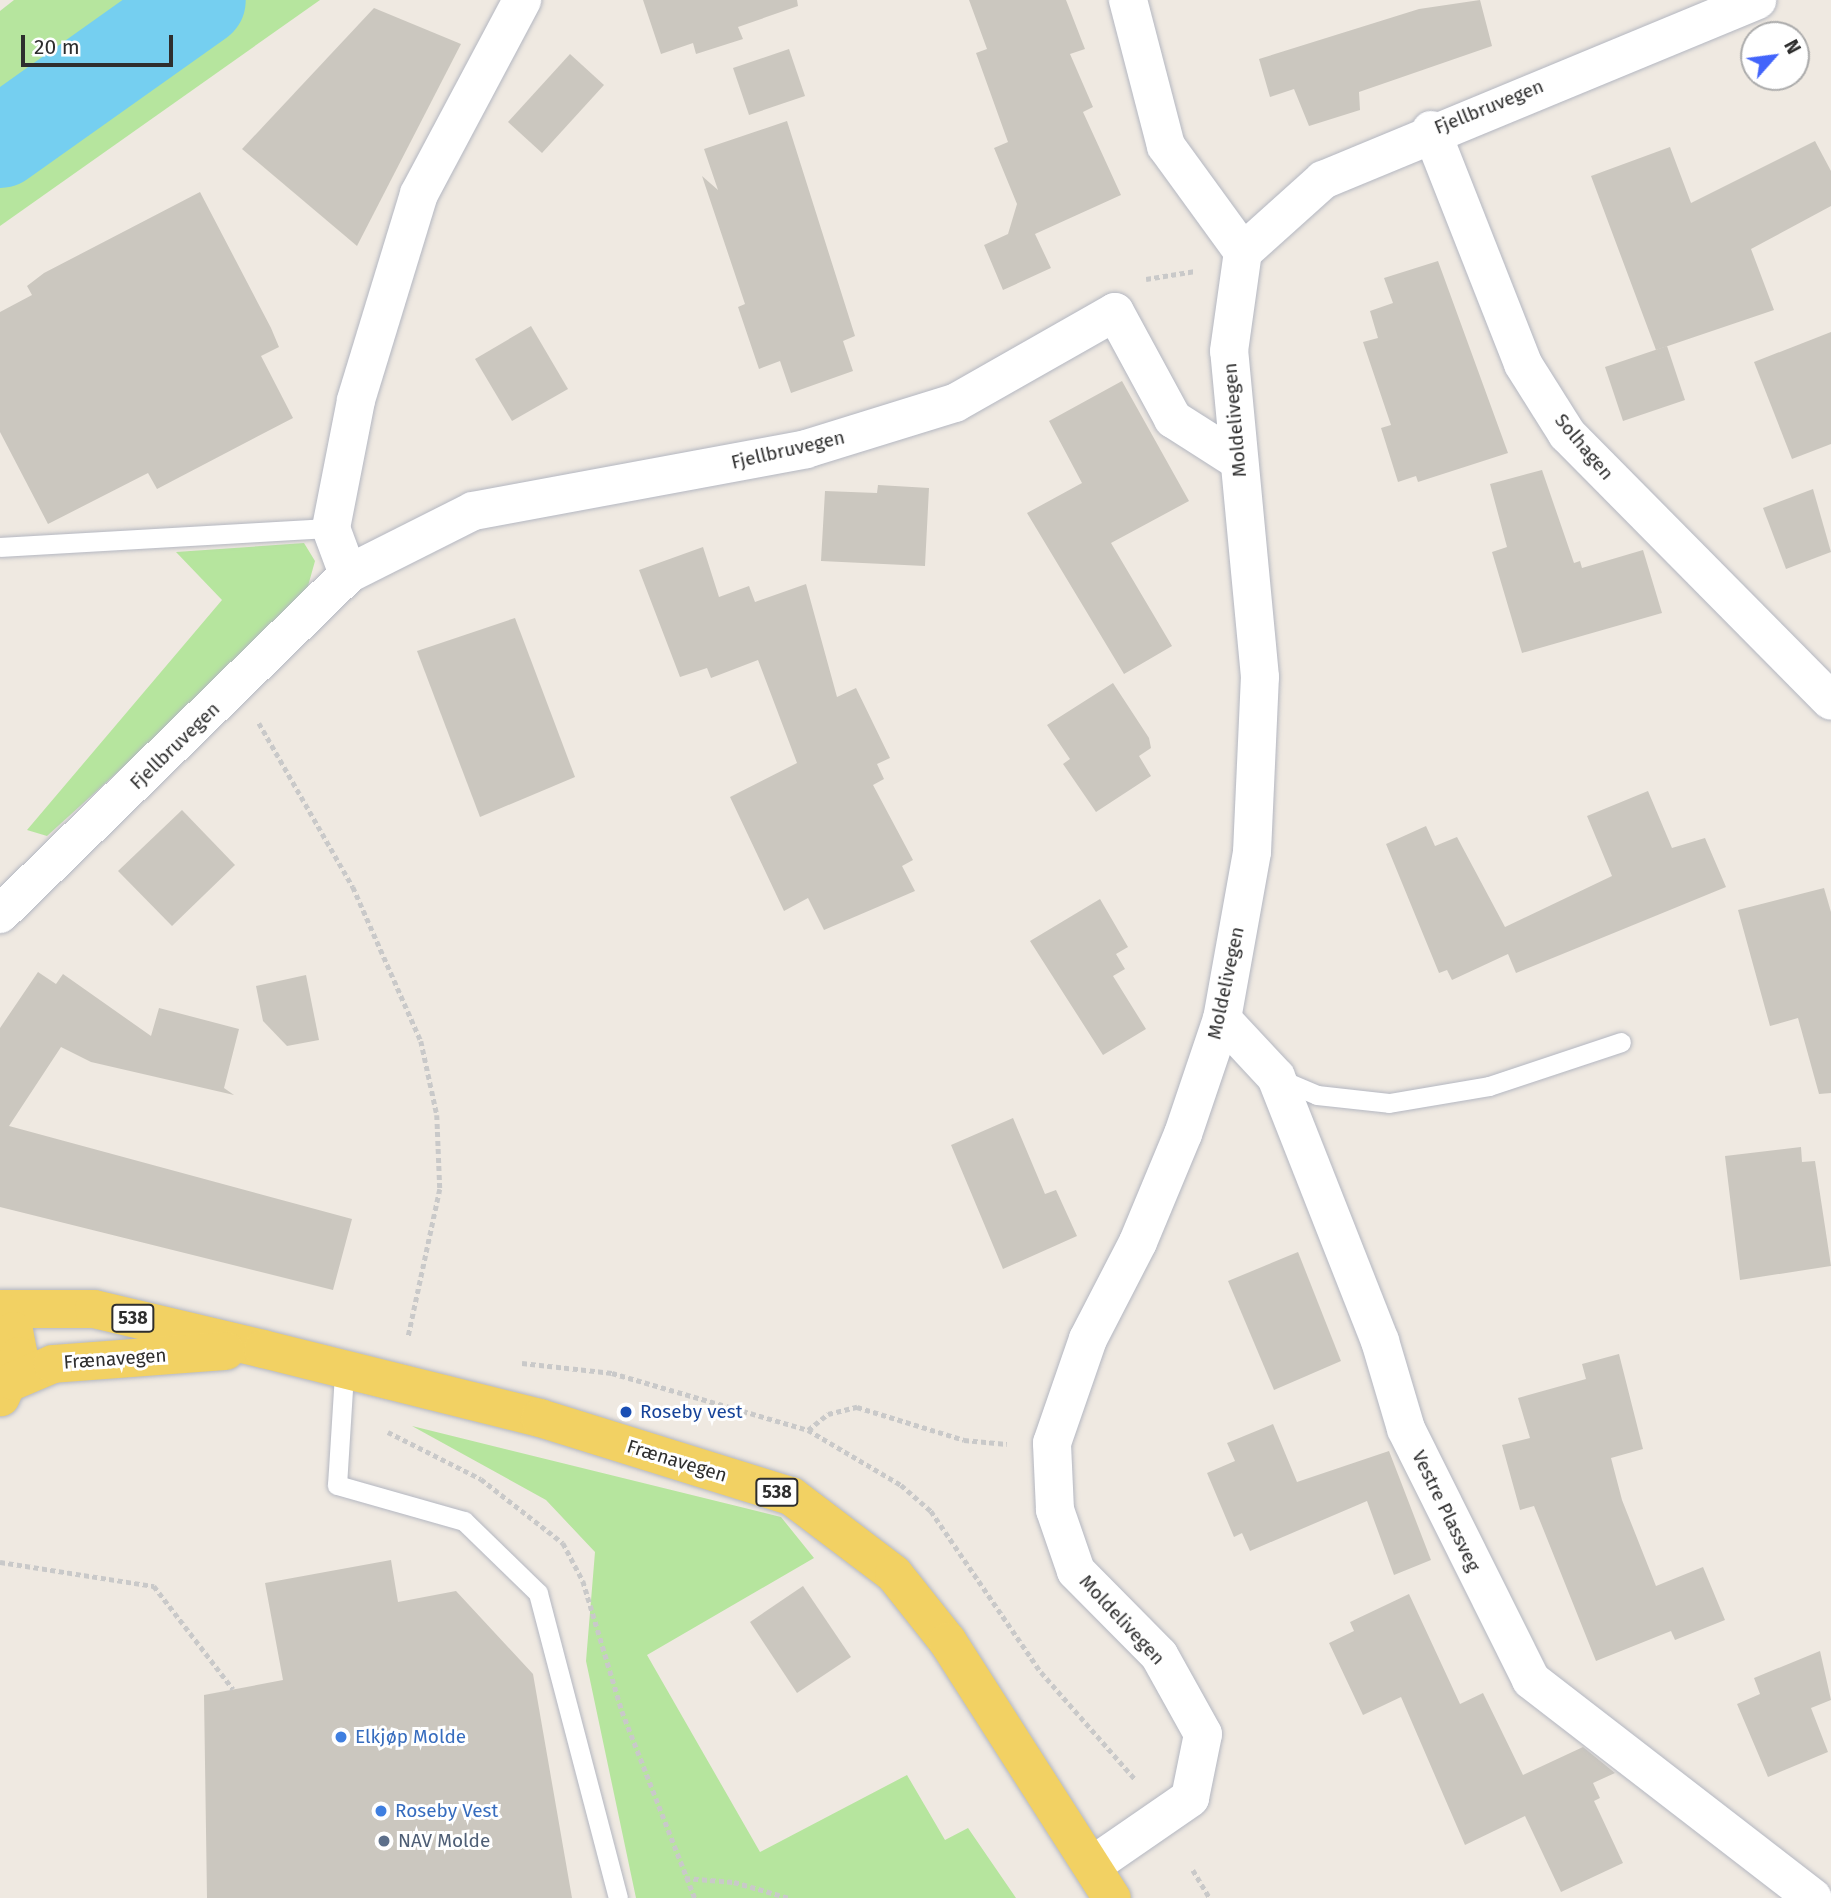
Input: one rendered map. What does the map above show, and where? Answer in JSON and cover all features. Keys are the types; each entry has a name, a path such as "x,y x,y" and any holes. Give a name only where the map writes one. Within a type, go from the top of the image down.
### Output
{"main road":[{"name":"Frænavegen","path":"0,1310 94,1309 263,1349 344,1374 540,1418 791,1496 894,1574 948,1642 1112,1898"},
{"path":"0,1310 18,1344 6,1390"},
{"name":"Frænavegen","path":"6,1390 53,1364 263,1349"}],"street":[{"path":"348,574 331,528 356,400 419,194 522,0"},
{"path":"1128,0 1166,146 1243,252"},
{"name":"Fjellbruvegen","path":"1243,252 1323,180 1431,130 1757,0"},
{"name":"Solhagen","path":"1431,130 1524,364 1567,434 1831,701"},
{"name":"Moldelivegen","path":"1093,1866 1190,1798 1203,1734 1160,1656 1076,1571 1055,1510 1052,1443 1088,1339 1138,1242 1183,1134 1222,1019 1252,852 1260,677 1229,351 1243,252"},
{"path":"1115,312 1173,419 1239,461"},
{"name":"Fjellbruvegen","path":"0,914 237,686 348,574 473,511 806,449 955,403 1115,312"},
{"name":"Vestre Plassveg","path":"1222,1019 1276,1077 1380,1341 1406,1429 1531,1680 1814,1898"}],"lane":[{"path":"0,547 331,528"},
{"path":"1276,1077 1317,1096 1389,1103 1489,1086 1621,1042"},
{"path":"344,1374 337,1485 464,1521 538,1593 618,1898"}],"path":[{"path":"1115,312 1152,274 1203,271"},
{"path":"237,686 353,887 421,1041 437,1115 440,1189 407,1343"},
{"path":"808,1430 828,1414 857,1407 964,1440 1018,1444"},
{"path":"0,1562 154,1586 233,1689"},
{"path":"1193,1870 1210,1898"},
{"path":"685,1878 734,1882 789,1898"}],"green space":[{"path":"14,0 320,0 0,226 0,11"},
{"path":"304,543 315,561 303,604 47,836 27,830 222,600 176,552"},
{"path":"412,1426 781,1517 814,1558 647,1655 760,1852 907,1775 945,1840 968,1828 1016,1898 636,1898 586,1661 595,1552 546,1500"}],"building":[{"path":"643,0 797,0 798,6 738,27 743,39 696,54 693,43 661,54"},
{"path":"969,0 1066,0 1085,49 1070,54 1093,107 1083,112 1121,195 1035,234 1051,268 1003,290 984,245 1008,234 1017,204 994,148 1008,142 976,53 987,49"},
{"path":"1480,0 1492,46 1359,92 1360,110 1309,126 1294,89 1270,97 1259,59 1419,9"},
{"path":"374,8 461,44 357,246 242,149"},
{"path":"789,49 805,96 749,115 733,68"},
{"path":"570,54 604,85 542,153 508,122"},
{"path":"787,121 855,336 843,341 853,371 791,393 780,361 759,369 738,307 745,304 702,176 718,190 704,149"},
{"path":"1815,141 1831,171 1831,206 1751,249 1774,310 1656,350 1591,176 1670,147 1691,203"},
{"path":"200,192 279,347 261,356 293,418 157,489 148,473 48,524 0,432 0,312 32,295 27,286 44,273"},
{"path":"1438,261 1508,453 1418,482 1416,476 1398,482 1381,428 1391,425 1363,342 1378,338 1370,311 1393,303 1384,278"},
{"path":"531,326 568,389 512,421 475,359"},
{"path":"1831,332 1831,444 1792,459 1754,362"},
{"path":"1667,346 1685,400 1623,421 1605,367"},
{"path":"1122,381 1189,501 1111,543 1172,646 1124,674 1027,513 1082,483 1049,421"},
{"path":"1542,470 1574,563 1580,561 1582,568 1643,550 1662,613 1522,653 1492,552 1507,547 1490,484"},
{"path":"878,485 929,488 925,566 821,561 825,491 877,493"},
{"path":"1813,489 1831,552 1786,569 1763,508"},
{"path":"703,547 719,597 749,586 755,602 806,584 837,697 856,688 890,758 877,764 884,779 873,785 913,860 902,866 915,891 824,930 808,898 784,911 730,797 797,763 758,660 711,678 707,668 680,677 639,570"},
{"path":"515,618 575,777 480,817 417,651"},
{"path":"1113,683 1149,738 1151,748 1139,756 1151,776 1096,812 1063,764 1070,759 1047,725"},
{"path":"1648,791 1672,848 1705,838 1726,887 1516,973 1508,954 1452,980 1447,970 1439,973 1386,844 1426,826 1435,846 1457,837 1505,927 1612,876 1587,816"},
{"path":"182,810 235,865 172,926 118,871"},
{"path":"1824,888 1831,912 1831,1093 1819,1094 1798,1018 1770,1026 1738,910"},
{"path":"1100,899 1128,947 1116,954 1125,969 1113,976 1146,1029 1103,1055 1030,941"},
{"path":"38,972 56,984 63,974 151,1036 159,1008 239,1029 224,1088 234,1095 91,1062 61,1047 9,1126 352,1219 333,1290 0,1207 0,1028"},
{"path":"306,975 319,1040 287,1046 263,1021 256,986"},
{"path":"1013,1118 1045,1194 1056,1190 1077,1236 1003,1269 951,1145"},
{"path":"1801,1147 1802,1162 1815,1161 1831,1266 1740,1280 1725,1156"},
{"path":"1298,1252 1341,1361 1274,1390 1228,1281"},
{"path":"1619,1354 1643,1449 1611,1458 1622,1500 1656,1586 1703,1567 1725,1620 1675,1640 1671,1631 1596,1661 1534,1506 1520,1510 1502,1445 1530,1438 1518,1398 1586,1379 1582,1364"},
{"path":"1273,1424 1297,1482 1389,1451 1431,1560 1394,1575 1367,1501 1250,1551 1242,1533 1234,1537 1207,1473 1235,1461 1227,1443"},
{"name":"Roseby Vest","path":"391,1560 398,1602 456,1591 533,1674 572,1898 207,1898 204,1695 283,1680 265,1583"},
{"path":"803,1586 851,1657 797,1693 750,1622"},
{"path":"1409,1594 1460,1704 1483,1693 1523,1775 1583,1747 1615,1773 1593,1783 1600,1798 1594,1801 1623,1863 1561,1892 1525,1816 1465,1845 1401,1697 1363,1715 1329,1643 1354,1631 1350,1622"},
{"path":"1820,1651 1831,1700 1811,1708 1828,1752 1768,1777 1737,1704 1760,1694 1754,1678"}],"waterway":[{"path":"0,142 200,0"}],"place":[{"name":"Roseby vest","path":"626,1412"},
{"name":"Elkjøp Molde","path":"341,1737"},
{"name":"Roseby Vest","path":"381,1811"},
{"name":"NAV Molde","path":"384,1841"}]}
